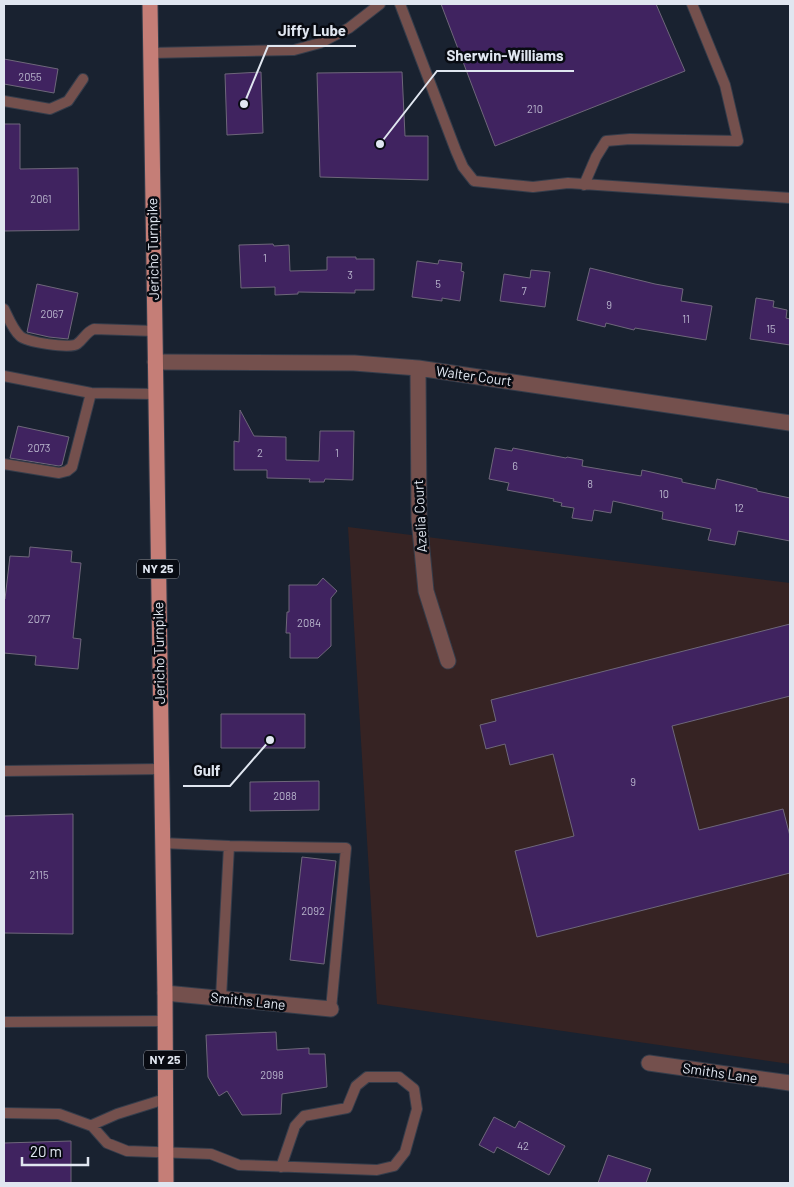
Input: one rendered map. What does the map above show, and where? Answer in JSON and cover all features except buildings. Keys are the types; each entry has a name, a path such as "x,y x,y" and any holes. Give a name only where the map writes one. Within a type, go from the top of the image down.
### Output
{"main road":[{"name":"Jericho Turnpike","path":"150,4 165,993 166,1183"}],"street":[{"name":"Walter Court","path":"154,362 354,363 418,368 790,423"},
{"name":"Azelia Court","path":"418,368 419,519 426,591 448,660"},
{"name":"Smiths Lane","path":"165,993 331,1009"},
{"name":"Smiths Lane","path":"649,1063 790,1083"}],"lane":[{"path":"150,54 294,50 320,43 349,28 380,4"},
{"path":"400,4 456,151 463,167 474,181 533,187 568,183 790,198"},
{"path":"584,184 596,157 606,142 630,139 738,141 725,85 692,4"},
{"path":"4,101 50,109 68,101 83,79"},
{"path":"4,309 19,336 25,340 69,347 77,344 94,328 154,331"},
{"path":"4,376 91,393 155,394"},
{"path":"4,464 60,473 66,472 72,467 91,393"},
{"path":"4,771 161,769"},
{"path":"162,843 346,848 331,1009"},
{"path":"221,998 229,846"},
{"path":"4,1022 164,1021"},
{"path":"4,1113 59,1114 92,1126 107,1143 127,1151 166,1154 211,1154 239,1165 377,1170 394,1166 405,1152 417,1108 414,1089 399,1077 367,1077 356,1086 347,1108 304,1116 295,1126 280,1166"},
{"path":"92,1126 116,1114 165,1099"}],"shaded area":[{"path":"348,527 790,583 790,1064 377,1004"}],"place":[{"name":"Jiffy Lube","path":"244,104"},
{"name":"Sherwin-Williams","path":"380,144"},
{"name":"Gulf","path":"270,740"}]}
